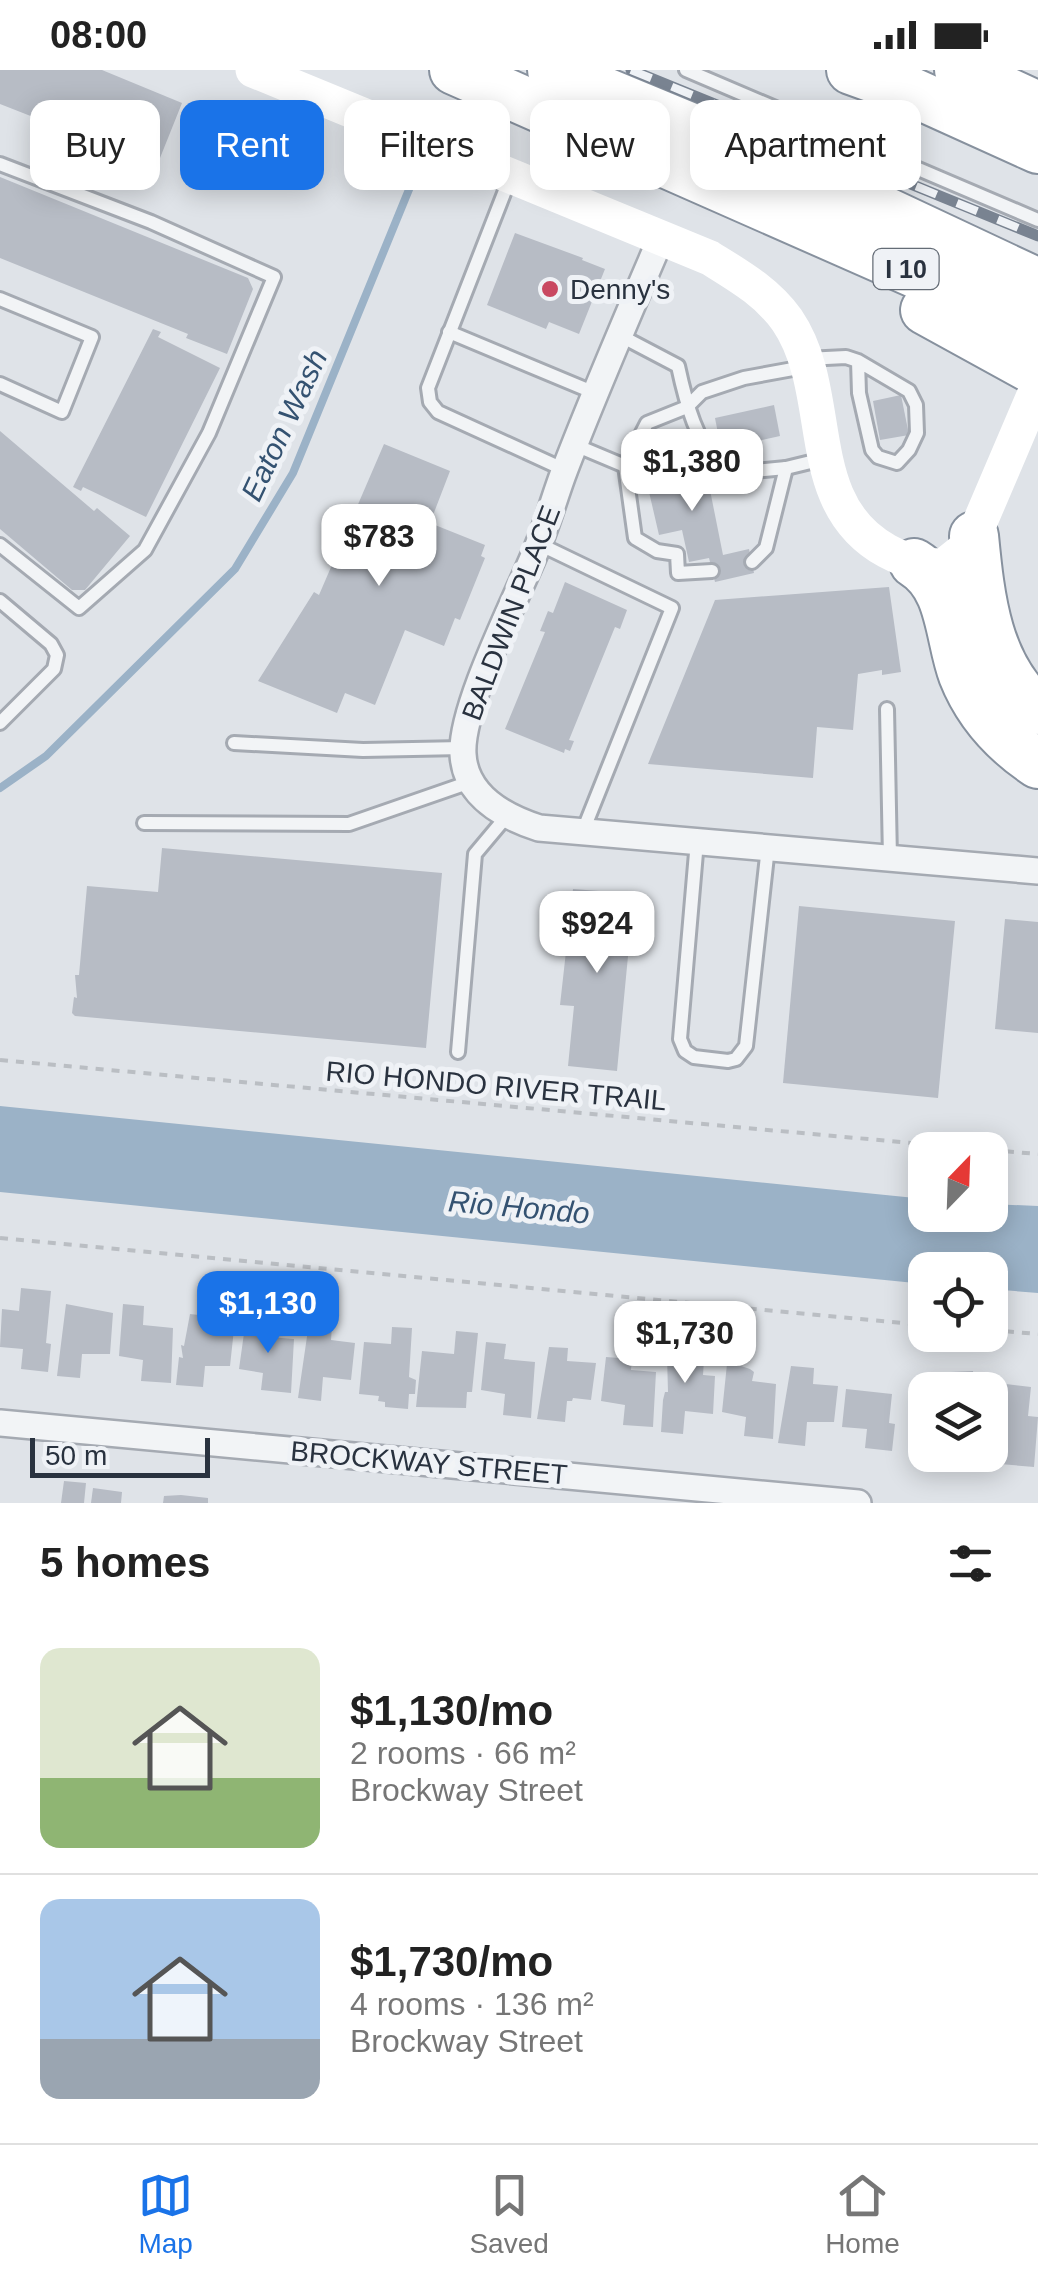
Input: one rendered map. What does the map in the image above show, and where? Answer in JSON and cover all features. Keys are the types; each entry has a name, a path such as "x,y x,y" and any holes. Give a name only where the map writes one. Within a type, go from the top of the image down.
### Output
{"highway":[{"path":"554,70 825,183 1038,283"},
{"path":"851,70 912,92 1038,148"},
{"path":"959,70 1038,106"},
{"name":"I 10","path":"472,78 953,290 1038,332"},
{"path":"773,210 827,259 1038,372"},
{"path":"954,635 974,536"},
{"path":"974,536 980,593 999,658 1018,690 1038,710"},
{"path":"914,564 932,576 954,635 964,677 986,716 1014,748 1038,764"}],"street":[{"path":"253,70 710,258 757,286 788,322 805,363 836,498 850,521 876,545 914,564 934,566 951,562 974,536 1038,386"},
{"name":"BALDWIN PLACE","path":"506,817 483,798 462,756 478,690 539,544 618,335 661,238"},
{"path":"506,817 539,828 1038,871"},
{"name":"BROCKWAY STREET","path":"0,1423 785,1500 858,1503"}],"lane":[{"path":"554,70 700,119 900,202"},
{"path":"686,70 1038,220"},
{"path":"0,164 151,222 274,277 210,433 145,550 79,608 0,545"},
{"path":"511,175 428,388 430,402 438,412 565,470"},
{"path":"0,299 92,337 62,412 0,384"},
{"path":"450,332 595,393"},
{"path":"618,335 678,366 687,407 702,446 722,474 786,468 826,458"},
{"path":"712,571 678,573 676,554 657,551 636,538 624,466 646,423 687,407 702,392 805,363 846,358 858,360 909,391 916,405 917,432 897,462 878,457 872,450 859,393 858,360"},
{"path":"575,445 624,466"},
{"path":"752,562 766,548 786,468"},
{"path":"539,544 672,608 583,831"},
{"path":"0,602 51,644 57,655 54,669 0,723"},
{"path":"887,709 890,858"},
{"path":"234,743 363,750 464,748"},
{"path":"144,823 349,824 473,782"},
{"path":"458,1052 475,854 506,817"},
{"path":"697,841 680,1039 685,1051 694,1057 728,1061 736,1059 746,1046 768,847"}],"path":[{"name":"RIO HONDO RIVER TRAIL","path":"0,1060 908,1143"},
{"name":"RIO HONDO RIVER TRAIL","path":"1008,1152 1038,1154"},
{"path":"0,1238 908,1323"},
{"path":"1008,1332 1038,1334"}],"water":[{"name":"Rio Hondo","path":"0,1106 908,1197 908,1232 1008,1232 1008,1205 1038,1206 1038,1293 1008,1290 1008,1252 908,1252 908,1282 0,1192"}],"building":[{"path":"0,70 102,70 180,102 180,108 160,158 160,100 30,100 30,116 0,104"},
{"path":"0,177 248,278 253,289 227,354 186,338 188,334 0,258"},
{"path":"515,233 605,269 579,334 549,322 546,329 487,305"},
{"path":"153,329 161,332 158,337 220,368 146,517 83,487 81,491 73,487"},
{"path":"901,395 909,435 880,440 873,401"},
{"path":"774,405 780,436 721,449 715,418"},
{"path":"0,431 94,511 97,508 130,536 85,590 72,590 0,529"},
{"path":"384,444 450,471 430,523 485,545 481,556 485,558 460,620 455,618 444,646 405,630 375,705 345,693 337,713 258,681 314,592 319,595"},
{"path":"690,455 705,465 723,555 749,549 754,573 715,582 709,558 689,562 682,530 659,535 643,466"},
{"path":"565,582 627,610 620,629 615,627 569,740 574,741 570,751 565,749 564,753 505,729 545,632 540,631 548,611 553,613"},
{"path":"889,587 901,672 858,674 853,730 817,727 813,778 648,764 715,600"},
{"path":"162,848 442,873 426,1048 75,1016 75,975 79,975 87,886 158,892"},
{"path":"573,889 625,893 624,903 633,904 617,1071 568,1066 574,1006 560,1005"},
{"path":"799,906 955,921 938,1098 783,1083"},
{"path":"1005,919 1038,922 1038,1033 995,1029"},
{"path":"21,1288 51,1291 46,1343 51,1344 48,1372 21,1369 23,1349 0,1347 2,1309 19,1311"},
{"path":"66,1304 113,1313 110,1354 82,1354 80,1378 57,1376"},
{"path":"123,1304 144,1306 143,1325 173,1328 171,1383 141,1381 143,1360 119,1356"},
{"path":"190,1314 208,1316 207,1327 234,1329 230,1366 205,1366 203,1387 176,1385"},
{"path":"246,1319 271,1321 269,1337 294,1339 291,1393 261,1390 263,1373 239,1369"},
{"path":"309,1323 332,1326 331,1340 355,1343 351,1380 323,1377 321,1401 298,1398"},
{"path":"392,1327 412,1328 409,1377 416,1380 415,1394 409,1394 408,1409 385,1407 385,1402 378,1401 379,1396 359,1394 364,1342 391,1344"},
{"path":"456,1331 478,1333 472,1392 467,1392 466,1408 416,1407 422,1351 454,1354"},
{"path":"675,1331 683,1332 686,1345 694,1346 693,1359 704,1360 703,1375 715,1376 713,1414 685,1411 683,1434 661,1432 663,1400 668,1392 667,1356 671,1357 672,1346 665,1346 666,1335 674,1335"},
{"path":"486,1342 506,1344 504,1359 535,1362 531,1418 503,1415 505,1394 481,1390"},
{"path":"549,1347 568,1348 567,1361 596,1363 591,1400 567,1401 565,1422 537,1419"},
{"path":"606,1357 632,1359 631,1370 656,1372 653,1427 623,1425 625,1405 601,1401"},
{"path":"727,1364 754,1372 752,1381 776,1384 773,1439 744,1436 746,1417 722,1412"},
{"path":"791,1366 814,1368 813,1384 838,1386 834,1422 807,1422 805,1446 778,1443"},
{"path":"1008,1384 1031,1387 1028,1416 1038,1417 1034,1467 1008,1465"},
{"path":"846,1389 892,1394 892,1451 865,1448 867,1429 842,1427"},
{"path":"64,1481 86,1483 84,1503 61,1503"},
{"path":"93,1488 122,1492 121,1503 91,1503"},
{"path":"164,1496 208,1498 208,1503 163,1503"}],"waterway":[{"name":"Eaton Wash","path":"0,788 46,756 235,569 293,473 409,190"}],"railway":[{"path":"631,70 1038,236"}],"place":[{"name":"Denny's","path":"550,289"}]}
